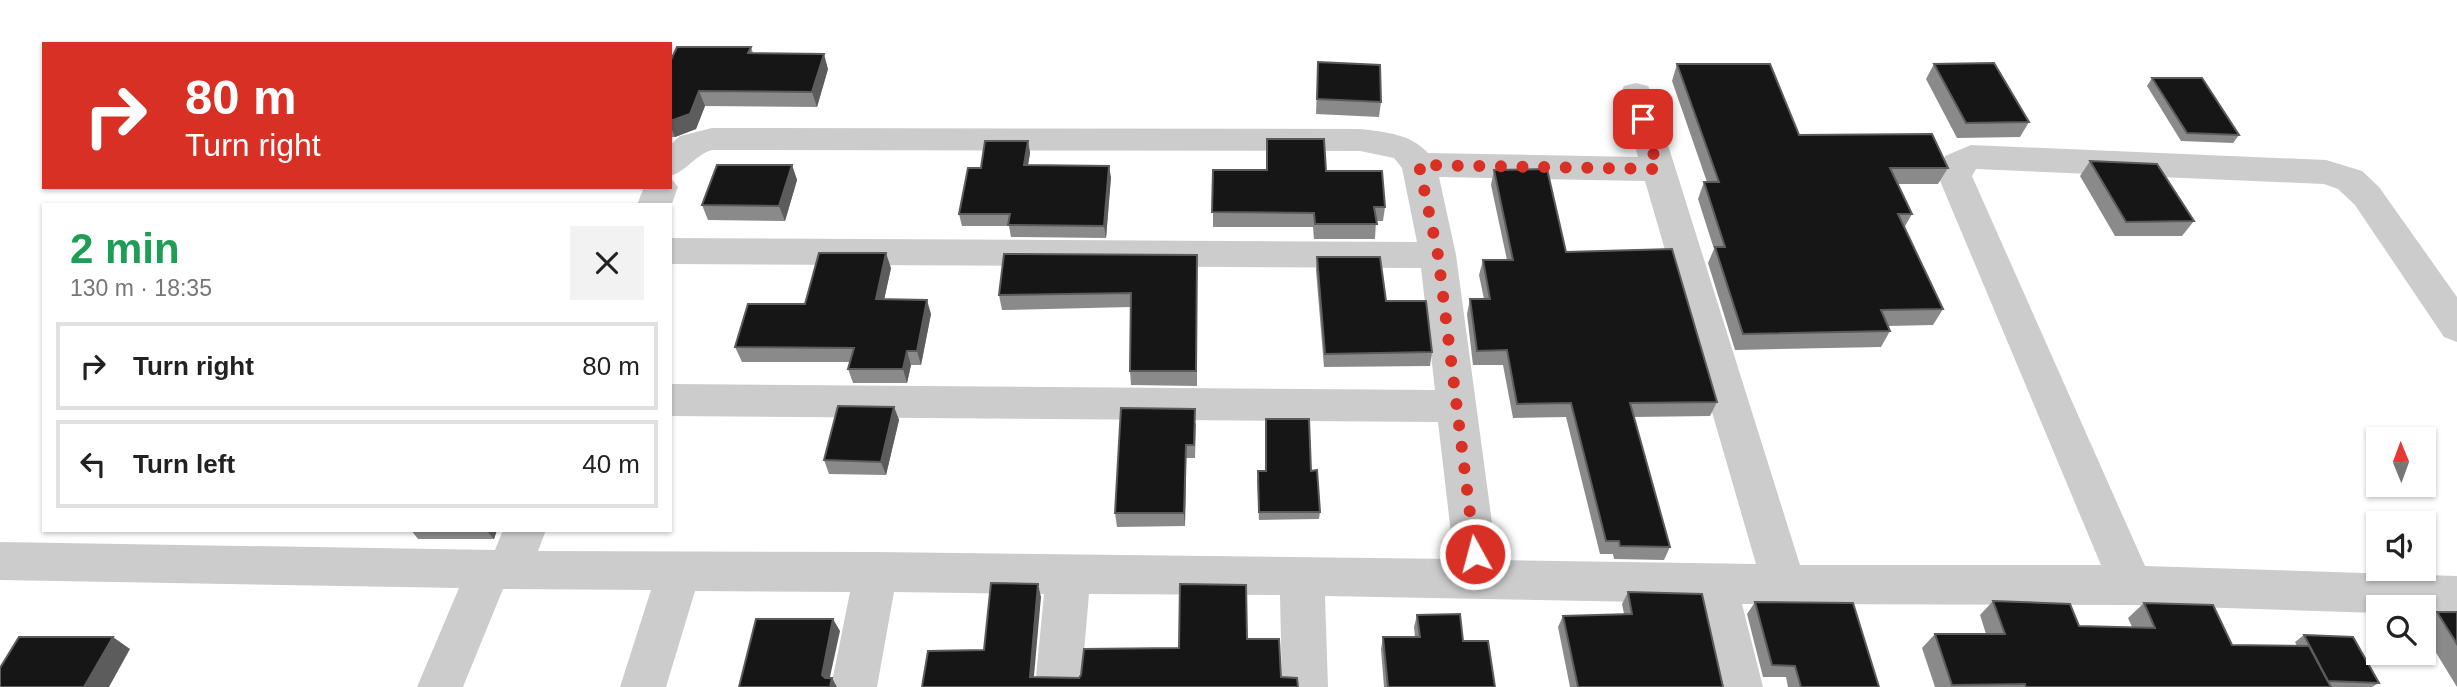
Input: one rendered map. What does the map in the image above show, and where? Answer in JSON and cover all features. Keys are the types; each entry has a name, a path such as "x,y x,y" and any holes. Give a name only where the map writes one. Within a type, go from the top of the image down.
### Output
{"street":[{"path":"1636,94 1784,585"},
{"path":"672,162 692,144 712,138 1360,140 1406,150 1419,165 1438,255 1478,579"},
{"path":"2131,585 1955,176 1957,163 1971,157 2326,172 2350,180 2367,196 2457,327"},
{"path":"1419,165 1658,169"},
{"path":"672,251 1438,255"},
{"path":"672,400 1456,406"},
{"path":"440,687 499,570 524,532"},
{"path":"0,561 499,570 1302,576 1784,585 2131,585 2457,596"},
{"path":"643,687 679,571"},
{"path":"855,687 876,571"},
{"path":"1058,687 1068,575"},
{"path":"1302,576 1305,687"},
{"path":"1715,584 1740,687"}],"building":[{"path":"677,47 751,47 748,53 824,54 812,92 699,91 690,114 672,120 672,58"},
{"path":"1318,62 1380,65 1381,102 1317,99"},
{"path":"1994,63 2029,122 1966,123 1934,64"},
{"path":"1677,64 1770,64 1799,135 1932,134 1948,168 1890,168 1912,214 1898,214 1943,309 1881,310 1890,331 1743,334 1715,247 1725,247 1704,182 1719,182"},
{"path":"2152,78 2202,78 2239,135 2187,133"},
{"path":"1267,139 1324,139 1326,171 1382,171 1385,207 1374,207 1377,224 1315,224 1314,213 1212,212 1213,170 1267,170"},
{"path":"985,141 1028,141 1024,165 1109,166 1104,226 1008,225 1010,214 959,214 968,168 981,168"},
{"path":"2090,161 2157,164 2194,221 2126,222"},
{"path":"717,165 792,165 779,206 702,205"},
{"path":"1547,169 1566,252 1672,249 1717,402 1630,403 1670,547 1620,546 1619,541 1606,541 1571,403 1517,404 1507,350 1477,351 1470,299 1490,299 1483,260 1513,260 1494,170"},
{"path":"819,253 886,253 876,299 927,300 917,351 907,351 903,369 848,369 854,348 735,347 748,304 805,304"},
{"path":"1004,254 1197,255 1196,371 1130,371 1131,293 999,295"},
{"path":"1317,257 1380,257 1386,301 1426,301 1432,352 1325,354"},
{"path":"838,406 894,407 881,462 824,460"},
{"path":"1121,408 1195,409 1194,445 1186,445 1184,513 1115,513"},
{"path":"1266,419 1309,419 1311,471 1317,470 1320,512 1259,512 1258,471 1266,471"},
{"path":"991,583 1038,584 1030,677 1079,678 1084,649 1179,648 1180,584 1246,585 1247,639 1279,639 1281,677 1297,678 1298,687 922,687 928,651 984,650"},
{"path":"1628,592 1702,594 1723,687 1578,687 1563,616 1632,614"},
{"path":"1993,601 2070,604 2079,626 2155,628 2144,603 2213,605 2232,645 2309,646 2331,687 1952,685 1935,634 2005,634"},
{"path":"1755,602 1853,603 1879,687 1801,687 1795,666 1772,665"},
{"path":"2437,612 2457,612 2457,644"},
{"path":"1460,614 1463,641 1488,641 1495,687 1388,687 1383,637 1420,637 1417,615"},
{"path":"756,619 833,619 822,675 832,678 830,687 739,687"},
{"path":"2304,635 2353,637 2366,660 2366,665 2369,665 2379,683 2328,681"},
{"path":"19,637 113,637 84,687 0,687 0,668"}],"route":[{"path":"1475,554 1438,255 1419,165 1532,169 1658,169 1643,119"}]}
